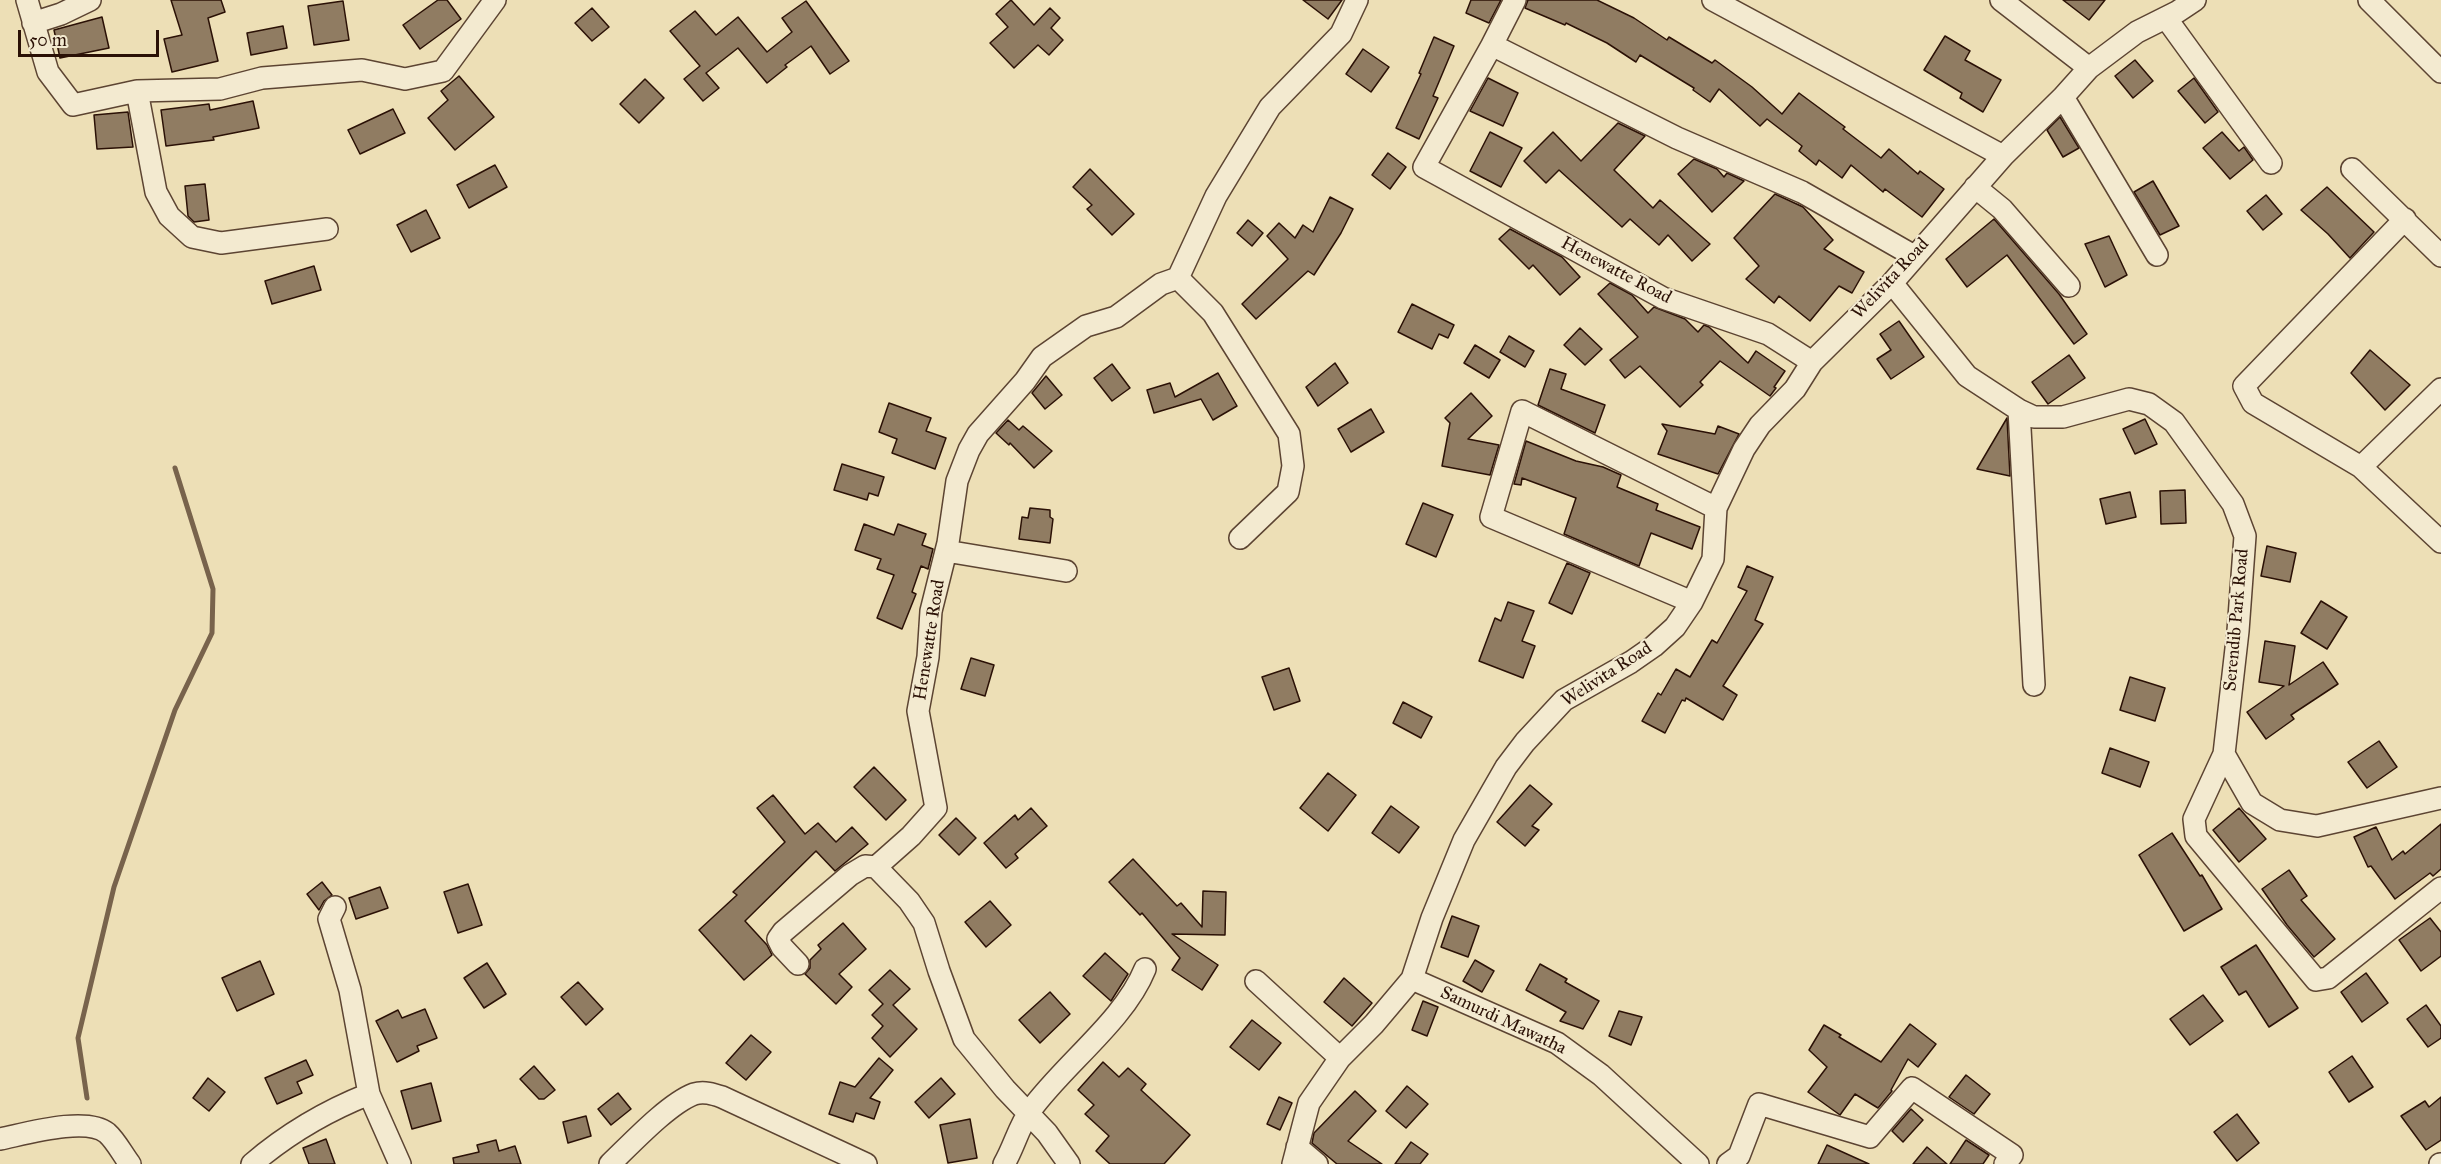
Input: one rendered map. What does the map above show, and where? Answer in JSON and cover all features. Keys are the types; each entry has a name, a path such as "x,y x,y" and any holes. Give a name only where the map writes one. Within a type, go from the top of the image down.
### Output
{"street":[{"path":"27,0 48,72 73,105 137,91 220,89 262,78 362,70 405,79 443,71 495,0"},
{"path":"33,23 62,14 90,0"},
{"path":"1240,538 1288,492 1293,466 1289,434 1214,313 1178,278 1216,196 1270,107 1341,34 1357,0"},
{"path":"1515,0 1492,45 1677,138 1802,192 1914,256"},
{"path":"1713,0 2003,156"},
{"path":"2001,0 2089,68"},
{"name":"Welivita Road","path":"1295,1156 1309,1103 1340,1058 1374,1024 1412,979 1432,918 1464,840 1506,767 1525,742 1564,700 1631,662 1654,645 1675,627 1692,602 1713,559 1716,508 1744,449 1760,425 1795,389 1812,362 1892,283 2003,156 2089,68 2137,32 2195,0"},
{"path":"2369,0 2441,72"},
{"path":"2166,18 2271,163"},
{"name":"Henewatte Road","path":"1492,45 1424,167 1663,298 1768,334 1812,362"},
{"path":"137,91 156,192 169,216 192,237 221,243 327,229"},
{"path":"2063,96 2157,255"},
{"path":"2352,169 2441,256"},
{"path":"1975,187 2002,209 2069,286"},
{"path":"2404,219 2244,386 2253,403 2361,467 2441,542"},
{"name":"Henewatte Road","path":"876,867 911,836 936,808 918,711 928,657 931,611 946,551 957,481 969,450 978,434 1025,381 1042,357 1086,326 1116,316 1161,284 1178,278"},
{"name":"Serendib Park Road","path":"1892,283 1967,376 2019,410 2034,417 2063,417 2129,399 2149,404 2174,422 2232,504 2245,536 2238,631 2224,754 2194,819 2196,836 2316,980 2328,978 2441,888"},
{"path":"2361,467 2441,388"},
{"path":"2019,410 2034,685"},
{"path":"1692,602 1491,517 1522,411 1716,508"},
{"path":"946,551 1066,571"},
{"path":"2224,754 2252,803 2280,820 2317,826 2441,798"},
{"path":"798,963 782,947 778,939 783,932 850,875 865,866 876,867 909,901 924,923 964,1040 1005,1089 1047,1132 1070,1164"},
{"path":"335,907 329,919 350,990 369,1094 400,1164"},
{"path":"1004,1164 1029,1112 1117,1012 1139,984 1145,969"},
{"name":"Samurdi Mawatha","path":"1412,979 1557,1043 1601,1075 1698,1164"},
{"path":"1256,981 1340,1058"},
{"path":"1728,1164 1739,1156 1759,1104 1870,1137 1912,1088 2012,1155 2005,1164"},
{"path":"610,1164 670,1109 694,1095 707,1092 722,1096 866,1164"},
{"path":"252,1164 279,1141 340,1106 369,1094"},
{"path":"0,1139 51,1129 92,1126 107,1134 130,1164"},
{"path":"1295,1156 1317,1164"}],"building":[{"path":"171,0 221,0 225,12 208,18 218,61 172,72 164,39 182,35"},
{"path":"438,0 447,0 461,19 420,49 403,25"},
{"path":"1011,0 1034,25 1050,8 1060,18 1051,28 1063,40 1049,55 1038,45 1014,68 990,43 1008,27 996,14"},
{"path":"1303,0 1342,0 1328,19"},
{"path":"1471,0 1501,0 1489,23 1466,13"},
{"path":"1528,0 1597,0 1634,18 1667,40 1669,37 1712,63 1715,60 1752,87 1782,114 1799,93 1845,127 1843,129 1881,158 1889,149 1918,174 1920,171 1944,189 1922,217 1885,189 1883,192 1851,165 1842,178 1819,160 1816,165 1799,151 1802,146 1767,119 1760,126 1719,89 1710,102 1693,90 1694,88 1640,55 1636,62 1607,43 1566,23 1565,25 1525,8"},
{"path":"2063,0 2105,0 2089,20"},
{"path":"343,1 349,40 314,45 308,6"},
{"path":"806,1 849,61 830,74 811,46 785,65 787,67 767,83 738,48 706,73 719,88 703,101 684,79 700,66 670,31 695,11 716,35 738,17 767,52 792,32 782,18"},
{"path":"592,8 609,27 592,41 575,23"},
{"path":"102,17 109,48 60,58 54,30"},
{"path":"283,26 287,48 251,55 247,33"},
{"path":"1945,36 1970,51 1965,60 2001,80 1983,112 1960,98 1962,93 1924,70"},
{"path":"1434,37 1454,46 1433,96 1438,98 1419,139 1396,128 1421,74 1419,73"},
{"path":"1363,49 1389,67 1371,92 1346,74"},
{"path":"2135,60 2153,81 2133,98 2115,76"},
{"path":"459,76 494,117 455,150 428,118 448,100 441,91"},
{"path":"1488,78 1518,93 1503,126 1470,111"},
{"path":"2194,78 2218,112 2205,123 2178,91"},
{"path":"645,79 664,98 639,123 620,104"},
{"path":"253,101 259,128 213,137 214,140 166,146 161,110 209,104 210,110"},
{"path":"393,109 405,133 360,154 348,130"},
{"path":"128,112 133,147 97,149 94,115"},
{"path":"2060,117 2079,148 2063,157 2047,130"},
{"path":"1618,123 1645,136 1614,170 1653,208 1660,200 1710,244 1692,261 1668,235 1659,245 1630,219 1622,227 1559,170 1546,183 1524,161 1553,132 1581,161"},
{"path":"1490,132 1522,148 1501,187 1470,171"},
{"path":"2222,132 2239,151 2244,147 2253,160 2230,179 2203,148"},
{"path":"1388,153 1406,167 1390,189 1372,175"},
{"path":"1694,159 1717,169 1724,177 1727,173 1744,181 1712,212 1678,174"},
{"path":"495,165 507,187 469,208 457,185"},
{"path":"1090,169 1134,214 1112,235 1087,209 1092,205 1073,187"},
{"path":"2153,181 2179,226 2160,235 2134,192"},
{"path":"205,184 209,220 194,222 188,216 185,186"},
{"path":"2327,187 2374,232 2350,258 2301,210"},
{"path":"1775,194 1803,207 1833,240 1824,249 1864,272 1852,293 1839,286 1810,321 1779,296 1774,303 1746,279 1759,266 1734,238"},
{"path":"2266,195 2282,214 2263,230 2247,211"},
{"path":"1330,197 1353,209 1341,233 1314,275 1308,271 1256,319 1242,304 1288,259 1267,236 1279,223 1295,238 1303,225 1313,232"},
{"path":"426,210 440,238 411,252 397,225"},
{"path":"1994,219 2059,294 2087,334 2074,344 2007,255 1967,287 1946,259"},
{"path":"1248,220 1263,233 1252,246 1237,233"},
{"path":"1510,229 1562,257 1580,277 1560,295 1533,265 1529,269 1499,239"},
{"path":"2109,236 2127,275 2105,287 2085,244"},
{"path":"314,266 321,290 272,304 265,281"},
{"path":"1610,283 1632,295 1648,313 1654,307 1685,319 1698,332 1704,325 1709,327 1748,363 1756,351 1785,371 1774,387 1776,388 1770,396 1720,361 1700,382 1703,385 1680,407 1640,366 1625,378 1610,360 1638,337 1598,294"},
{"path":"1412,304 1454,325 1448,338 1439,334 1432,349 1398,332"},
{"path":"1899,321 1924,357 1891,379 1877,359 1891,350 1880,334"},
{"path":"1580,328 1602,349 1585,365 1564,345"},
{"path":"1509,336 1534,351 1525,367 1500,352"},
{"path":"1475,345 1500,360 1489,378 1464,363"},
{"path":"2370,350 2410,385 2385,410 2351,373"},
{"path":"2069,355 2085,378 2048,404 2032,382"},
{"path":"1335,363 1348,383 1318,406 1306,387"},
{"path":"1112,364 1130,388 1112,401 1094,378"},
{"path":"1550,369 1566,374 1561,389 1605,405 1595,433 1538,405"},
{"path":"1218,373 1237,406 1213,420 1201,399 1154,413 1147,390 1170,383 1175,397"},
{"path":"1046,376 1062,395 1045,409 1032,393"},
{"path":"1471,393 1492,416 1468,439 1499,445 1490,475 1442,466 1450,423 1445,418"},
{"path":"889,403 931,418 926,431 946,438 935,469 892,453 897,439 879,432"},
{"path":"1371,409 1384,432 1351,452 1338,429"},
{"path":"2007,418 2010,476 1977,469"},
{"path":"2145,419 2157,444 2135,454 2123,429"},
{"path":"1008,420 1019,430 1023,426 1052,451 1034,468 1010,443 1009,445 996,433"},
{"path":"1662,424 1715,434 1718,426 1739,434 1718,474 1658,454 1667,431"},
{"path":"1526,441 1576,461 1603,467 1621,475 1617,487 1658,504 1656,510 1700,527 1692,549 1651,533 1639,566 1564,534 1576,498 1522,478 1521,485 1514,484"},
{"path":"842,464 884,477 878,496 869,493 867,500 834,490"},
{"path":"2185,490 2186,523 2161,524 2160,491"},
{"path":"2130,492 2136,517 2106,524 2100,499"},
{"path":"1423,503 1453,515 1436,557 1406,544"},
{"path":"1030,508 1050,510 1050,517 1053,519 1050,543 1019,539 1022,517 1028,518"},
{"path":"864,524 894,535 898,524 926,534 922,545 933,549 928,569 921,566 912,592 916,594 902,629 877,618 894,575 877,569 881,559 855,550"},
{"path":"2267,546 2296,553 2290,582 2261,576"},
{"path":"1567,563 1590,573 1572,614 1549,603"},
{"path":"1747,566 1773,577 1755,620 1763,624 1723,686 1737,695 1723,720 1686,698 1685,701 1682,700 1665,733 1642,721 1658,693 1661,695 1676,669 1690,677 1712,640 1717,643 1747,591 1738,587"},
{"path":"2321,601 2347,617 2327,649 2301,633"},
{"path":"1508,602 1534,611 1522,641 1535,646 1523,678 1479,661 1495,618 1501,621"},
{"path":"2265,641 2295,646 2289,685 2323,662 2338,684 2291,715 2294,719 2266,739 2247,712 2284,686 2259,682"},
{"path":"971,658 994,665 985,696 961,689"},
{"path":"1289,668 1300,701 1274,710 1262,677"},
{"path":"2130,677 2165,688 2155,721 2120,710"},
{"path":"1403,702 1432,717 1421,738 1393,723"},
{"path":"2379,741 2397,767 2367,788 2348,762"},
{"path":"2110,748 2149,762 2140,787 2102,773"},
{"path":"874,767 906,800 886,820 854,787"},
{"path":"1328,773 1356,795 1328,831 1300,808"},
{"path":"1530,785 1552,804 1532,826 1539,830 1525,846 1497,822"},
{"path":"773,795 805,834 818,823 836,842 852,827 868,844 835,871 816,851 745,921 767,945 772,955 744,980 699,930 737,895 733,892 785,842 757,808"},
{"path":"1391,806 1419,827 1399,853 1372,833"},
{"path":"1031,808 1047,826 1015,854 1018,858 1006,868 984,843 1015,815 1018,820"},
{"path":"2239,808 2266,839 2239,862 2213,830"},
{"path":"956,818 976,838 959,855 939,835"},
{"path":"2441,824 2441,869 2433,876 2430,873 2395,899 2371,866 2368,867 2354,837 2376,827 2392,860 2403,851 2405,854"},
{"path":"2172,833 2200,876 2202,875 2222,909 2184,931 2139,855"},
{"path":"1133,859 1177,906 1181,903 1202,927 1203,891 1226,892 1225,935 1172,934 1218,965 1202,990 1172,970 1180,958 1142,913 1140,915 1109,882"},
{"path":"2289,870 2307,896 2301,900 2335,939 2314,957 2287,925 2262,889"},
{"path":"322,882 332,895 324,901 319,910 307,894"},
{"path":"468,884 482,925 458,933 444,892"},
{"path":"380,887 388,908 356,919 349,898"},
{"path":"990,901 1011,925 986,947 965,922"},
{"path":"1452,916 1479,926 1468,957 1441,947"},
{"path":"2430,918 2441,932 2441,956 2421,971 2399,940"},
{"path":"843,923 866,949 839,974 852,987 836,1004 805,974 810,968 810,960 821,949 818,945"},
{"path":"2256,945 2298,1008 2269,1027 2246,991 2239,995 2221,967"},
{"path":"1105,953 1128,974 1111,1001 1083,976"},
{"path":"1475,960 1494,971 1482,992 1463,981"},
{"path":"260,961 274,994 237,1011 222,978"},
{"path":"487,963 506,994 484,1008 464,978"},
{"path":"1540,964 1567,979 1565,982 1599,1001 1583,1029 1560,1021 1566,1012 1526,990"},
{"path":"890,970 910,989 893,1005 917,1029 890,1057 872,1038 883,1026 872,1015 883,1004 869,990"},
{"path":"2366,973 2388,1003 2362,1022 2341,992"},
{"path":"1344,978 1372,1003 1352,1026 1324,1002"},
{"path":"578,982 603,1009 586,1025 561,997"},
{"path":"1050,992 1070,1014 1040,1043 1019,1020"},
{"path":"2203,995 2223,1021 2190,1045 2170,1019"},
{"path":"1423,1001 1438,1007 1427,1036 1412,1030"},
{"path":"2426,1005 2441,1026 2441,1038 2428,1047 2407,1019"},
{"path":"425,1009 437,1038 417,1046 419,1051 397,1062 376,1021 398,1010 402,1018"},
{"path":"1619,1011 1642,1017 1631,1045 1609,1036"},
{"path":"1252,1020 1281,1043 1259,1070 1230,1047"},
{"path":"1910,1024 1936,1044 1918,1067 1908,1059 1892,1091 1878,1108 1855,1094 1840,1115 1808,1092 1827,1067 1809,1050 1824,1025 1841,1035 1839,1037 1881,1062"},
{"path":"751,1035 771,1052 746,1080 726,1063"},
{"path":"2352,1056 2373,1087 2349,1102 2329,1072"},
{"path":"879,1058 893,1070 870,1098 880,1102 874,1119 856,1113 853,1122 829,1114 840,1082 855,1087"},
{"path":"306,1060 313,1075 297,1082 302,1093 277,1104 265,1078"},
{"path":"1103,1062 1119,1077 1128,1068 1146,1084 1141,1090 1190,1135 1164,1164 1110,1164 1096,1151 1109,1136 1085,1114 1094,1105 1078,1090"},
{"path":"534,1066 555,1090 544,1099 539,1099 520,1079"},
{"path":"1966,1075 1990,1094 1974,1114 1949,1097"},
{"path":"208,1078 225,1092 209,1111 193,1098"},
{"path":"941,1078 955,1094 929,1118 915,1102"},
{"path":"431,1083 441,1121 412,1129 401,1091"},
{"path":"1407,1086 1428,1104 1406,1128 1386,1111"},
{"path":"1355,1091 1376,1111 1348,1141 1382,1164 1337,1164 1312,1143 1314,1133"},
{"path":"618,1093 631,1109 611,1125 598,1109"},
{"path":"1279,1097 1292,1103 1280,1130 1267,1124"},
{"path":"2441,1097 2441,1140 2426,1150 2401,1116 2425,1101 2429,1107"},
{"path":"1911,1109 1923,1120 1903,1142 1892,1131"},
{"path":"2237,1114 2259,1143 2237,1161 2214,1132"},
{"path":"586,1116 591,1136 568,1143 563,1122"},
{"path":"970,1119 977,1158 948,1163 940,1125"},
{"path":"326,1139 335,1164 309,1164 303,1148"},
{"path":"496,1140 499,1151 515,1146 521,1164 454,1164 453,1158 479,1152 477,1145"},
{"path":"1966,1140 1989,1155 1983,1164 1950,1164"},
{"path":"1411,1142 1428,1154 1420,1164 1395,1164"},
{"path":"1827,1145 1869,1164 1818,1164"},
{"path":"1927,1147 1947,1164 1913,1164"}],"waterway":[{"path":"87,1098 78,1038 114,887 175,710 212,633 213,589 175,468"}]}
